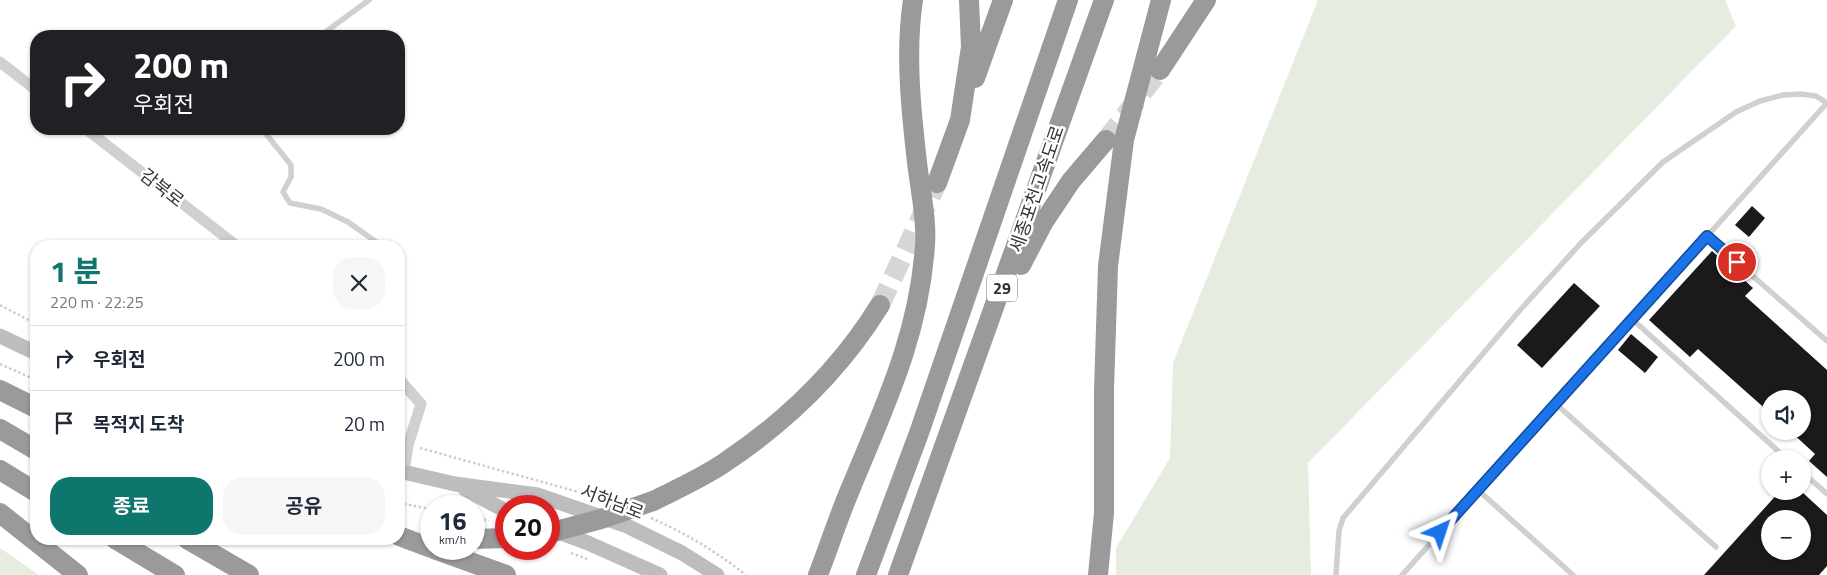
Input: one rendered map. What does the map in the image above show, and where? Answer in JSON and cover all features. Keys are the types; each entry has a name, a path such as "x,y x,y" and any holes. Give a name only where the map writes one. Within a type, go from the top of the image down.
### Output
{"highway":[{"path":"818,575 847,497 902,366 916,313 925,243 924,207 912,118 911,44 914,0"},
{"path":"960,120 971,47 969,0"},
{"path":"937,183 1004,0"},
{"name":"세종포천고속도로","path":"866,575 919,433 1068,0"},
{"name":"세종포천고속도로","path":"898,575 990,324 1104,0"},
{"path":"1160,70 1206,0"},
{"path":"1098,575 1104,513 1104,390 1108,266 1124,140 1160,2"},
{"path":"990,324 1043,223 1071,180 1106,140"},
{"path":"560,528 601,519 654,501 723,464 784,420 828,377 862,334 880,304"},
{"path":"0,390 28,404"},
{"path":"0,429 30,446"},
{"path":"0,470 30,488"},
{"path":"0,513 30,537"},
{"path":"405,529 420,531"},
{"path":"405,538 420,543"},
{"path":"40,545 78,575"},
{"path":"125,545 175,575"},
{"path":"197,545 249,575"},
{"path":"465,560 506,575"}],"main road":[{"path":"0,336 30,350"},
{"name":"서하남로","path":"405,473 455,484 538,496 627,526 682,553 717,575"},
{"name":"서하남로","path":"455,484 495,505"},
{"path":"560,534 588,543 660,575"}],"street":[{"path":"0,62 30,85"},
{"name":"감북로","path":"94,135 230,240"},
{"path":"405,386 421,404 405,458"}],"lane":[{"path":"328,30 369,0"},
{"path":"1336,575 1339,532 1343,518 1521,309 1581,243 1663,162 1736,112 1760,101 1783,95 1801,94 1816,96 1827,103 1402,575"},
{"path":"267,135 291,165 291,177 283,192 290,203 321,208 348,222 374,240"},
{"path":"1707,236 1827,341"},
{"path":"1632,320 1778,450"},
{"path":"1556,404 1716,547"},
{"path":"1811,480 1827,494"},
{"path":"1478,490 1573,575"}],"path":[{"path":"0,305 30,321"},
{"path":"0,364 30,377"},
{"path":"405,504 420,507"}],"shaded area":[{"path":"1318,0 1725,0 1736,26 1308,463 1311,575 1116,575 1116,548 1170,458 1173,363"},
{"path":"0,548 39,575 0,575"}],"building":[{"path":"1752,206 1765,218 1749,237 1735,225"},
{"path":"1712,251 1753,288 1745,296 1827,370 1827,477 1811,463 1811,459 1815,454 1800,440 1811,440 1811,390 1761,390 1761,405 1698,349 1690,357 1649,320"},
{"path":"1574,283 1600,306 1542,368 1517,345"},
{"path":"1631,334 1658,357 1645,373 1618,350"},
{"path":"1772,500 1811,500 1827,515 1827,566 1819,575 1704,575 1761,512 1761,560 1811,560 1811,510 1763,510"}],"tunnel":[{"path":"1106,140 1160,70"},
{"path":"880,305 937,183"}],"route":[{"path":"1440,532 1707,236 1737,262"}]}
